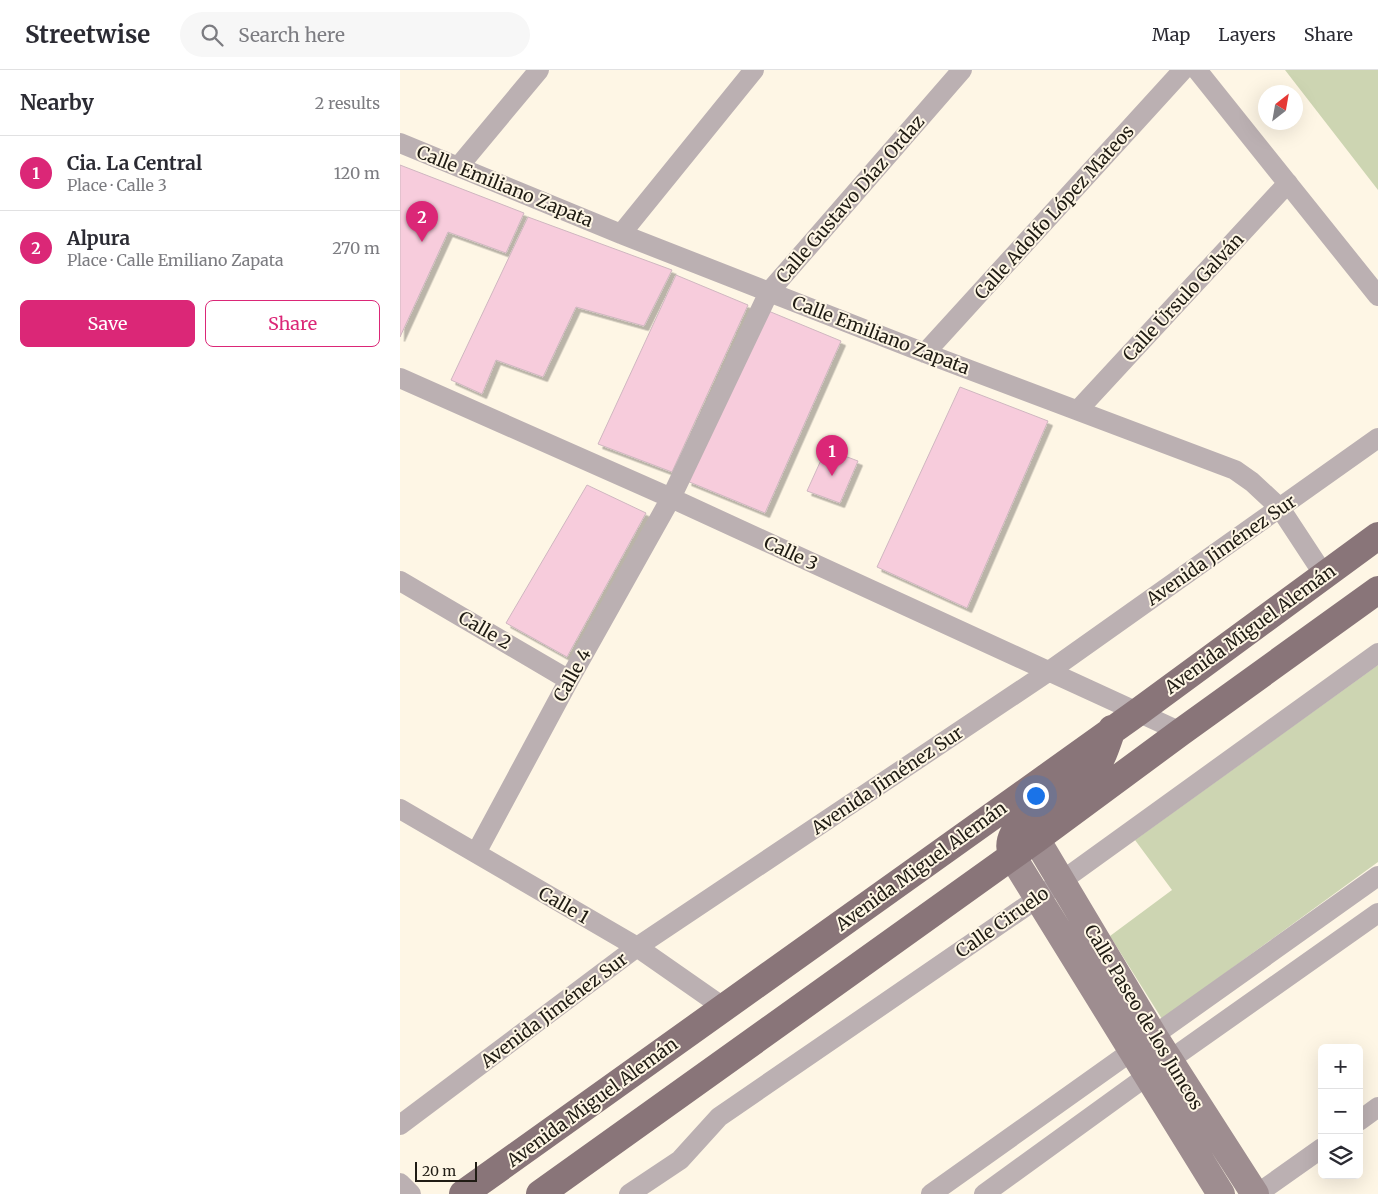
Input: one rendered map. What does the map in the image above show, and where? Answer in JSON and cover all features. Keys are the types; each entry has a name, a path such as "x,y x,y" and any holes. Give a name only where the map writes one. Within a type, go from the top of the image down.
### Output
{"main road":[{"name":"Avenida Miguel Alemán","path":"463,1194 1138,712 1378,536"},
{"path":"540,1194 1036,840 1181,732 1378,590"},
{"path":"1012,856 1010,842 1019,826 1089,776 1102,759 1112,729"},
{"name":"Calle Paseo de los Juncos","path":"1036,840 1061,881 1143,1043 1147,1076 1221,1194"},
{"name":"Calle Paseo de los Juncos","path":"1012,856 1038,898 1143,1043 1169,1061 1256,1194"}],"street":[{"path":"458,166 539,70"},
{"path":"621,234 754,70"},
{"name":"Calle Gustavo Díaz Ordaz","path":"671,498 769,292 962,70"},
{"name":"Calle Adolfo López Mateos","path":"925,353 1183,70"},
{"path":"1197,70 1378,296"},
{"name":"Calle Emiliano Zapata","path":"400,143 621,234 769,292 1235,470 1252,482 1280,508 1324,575"},
{"name":"Calle Úrsulo Galván","path":"1078,410 1288,183"},
{"name":"Calle 3","path":"400,378 671,498 1181,732"},
{"name":"Avenida Jiménez Sur","path":"400,1125 637,947 1048,672 1378,438"},
{"name":"Calle 4","path":"476,853 569,680 671,498"},
{"name":"Calle 2","path":"400,580 569,680"},
{"name":"Calle Ciruelo","path":"629,1194 680,1160 720,1117 1038,898 1378,653"},
{"name":"Calle 1","path":"400,810 637,947 723,1007"},
{"path":"932,1194 1378,876"},
{"path":"984,1194 1147,1076 1377,914 1357,890"},
{"path":"1363,1118 1378,1107"},
{"path":"1256,1194 1318,1151"},
{"path":"400,1182 411,1194"}],"green space":[{"path":"1285,70 1378,70 1378,190 1303,93 1303,85 1297,85"},
{"path":"1378,665 1378,862 1162,1019 1110,936 1172,890 1135,840"}],"building":[{"path":"400,165 524,213 506,253 448,232 400,337"},
{"path":"528,217 672,270 644,326 576,307 543,377 496,360 482,394 451,380"},
{"path":"676,275 748,305 672,472 598,444"},
{"path":"766,310 841,341 765,513 687,481"},
{"path":"960,387 1048,421 967,608 877,567"},
{"path":"826,449 858,461 840,503 807,491"},
{"path":"587,485 646,513 567,657 506,623"}],"place":[{"name":"Alpura","path":"422,242"},
{"name":"Cia. La Central","path":"832,476"}]}
